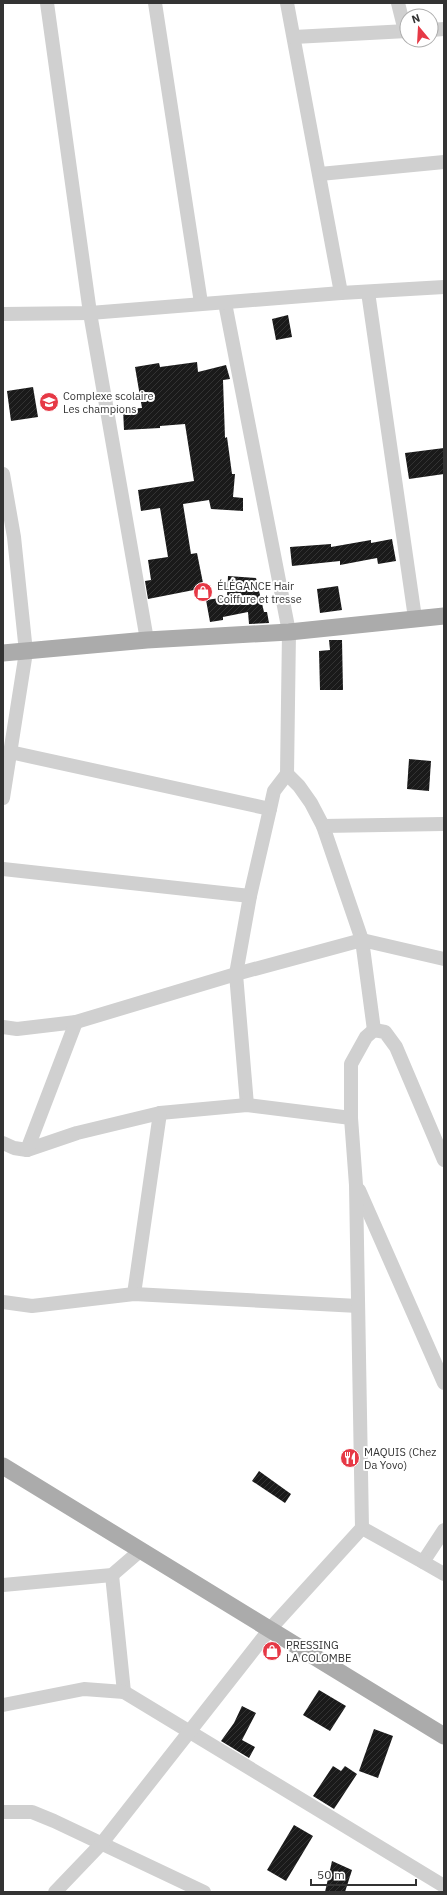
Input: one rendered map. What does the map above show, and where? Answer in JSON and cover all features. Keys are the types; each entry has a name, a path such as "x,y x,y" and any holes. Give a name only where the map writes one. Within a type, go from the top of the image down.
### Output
{"main road":[{"path":"3,654 147,640 289,632 444,616"},
{"path":"3,1466 270,1629 442,1731"}],"street":[{"path":"48,3 90,313 147,640"},
{"path":"155,3 201,303"},
{"path":"287,3 342,293"},
{"path":"294,37 399,31"},
{"path":"320,174 444,162"},
{"path":"3,314 90,313 201,303 226,303 342,293 444,287"},
{"path":"368,292 415,618"},
{"path":"226,303 289,632 287,774 274,791 250,896 236,974 247,1105"},
{"path":"3,474 8,538 26,652 3,798"},
{"path":"10,752 270,809"},
{"path":"287,774 303,792 322,826 362,940 374,1030"},
{"path":"322,826 443,824"},
{"path":"3,869 250,896"},
{"path":"3,1027 17,1029 76,1022 236,974 362,940 444,959"},
{"path":"27,1150 76,1022"},
{"path":"55,1892 102,1844 270,1629 362,1528 356,1185 351,1118 351,1064 366,1037 374,1030"},
{"path":"374,1030 385,1032 396,1047 444,1160"},
{"path":"3,1143 14,1148 27,1150 77,1133 160,1113 247,1105 351,1118"},
{"path":"134,1294 160,1113"},
{"path":"356,1185 444,1383"},
{"path":"3,1302 32,1306 134,1294 358,1306"},
{"path":"362,1528 444,1574"},
{"path":"423,1562 444,1530"},
{"path":"3,1585 112,1575 141,1550"},
{"path":"112,1575 124,1692"},
{"path":"3,1705 84,1689 124,1692 444,1886"},
{"path":"3,1812 32,1812 204,1892"}],"building":[{"path":"288,315 292,337 276,340 272,319"},
{"path":"197,362 198,372 226,365 230,379 223,380 225,438 227,437 232,474 235,474 233,497 243,498 243,511 211,509 209,500 183,504 191,554 197,553 204,588 148,599 145,581 151,580 148,560 168,557 160,508 141,511 138,490 194,481 185,424 160,426 160,428 124,430 123,409 142,408 135,367 159,363 160,367"},
{"path":"33,387 38,417 11,421 7,391"},
{"path":"444,448 444,474 409,479 405,453"},
{"path":"392,539 396,561 378,564 377,558 340,565 340,561 292,566 290,547 331,544 331,547 371,540 371,543"},
{"path":"228,576 256,578 264,612 267,612 269,623 249,624 248,612 223,617 223,620 210,622 206,600 227,597"},
{"path":"338,586 342,610 320,613 317,589"},
{"path":"329,640 342,640 343,690 320,690 319,651 330,650"},
{"path":"409,759 431,761 429,791 407,789"},
{"path":"259,1471 291,1494 285,1503 252,1481"},
{"path":"319,1690 346,1706 330,1731 303,1715"},
{"path":"242,1706 256,1713 242,1740 255,1747 249,1758 221,1741 234,1723"},
{"path":"374,1729 393,1736 378,1778 359,1771"},
{"path":"333,1766 341,1771 345,1766 357,1774 334,1809 313,1796"},
{"path":"294,1825 313,1836 286,1881 267,1870"},
{"path":"332,1861 352,1870 345,1892 325,1892"}],"place":[{"name":"Complexe scolaire Les champions","path":"49,402"},
{"name":"ÉLÉGANCE Hair Coiffure et tresse","path":"203,592"},
{"name":"MAQUIS (Chez Da Yovo)","path":"350,1458"},
{"name":"PRESSING LA COLOMBE","path":"272,1651"}]}
